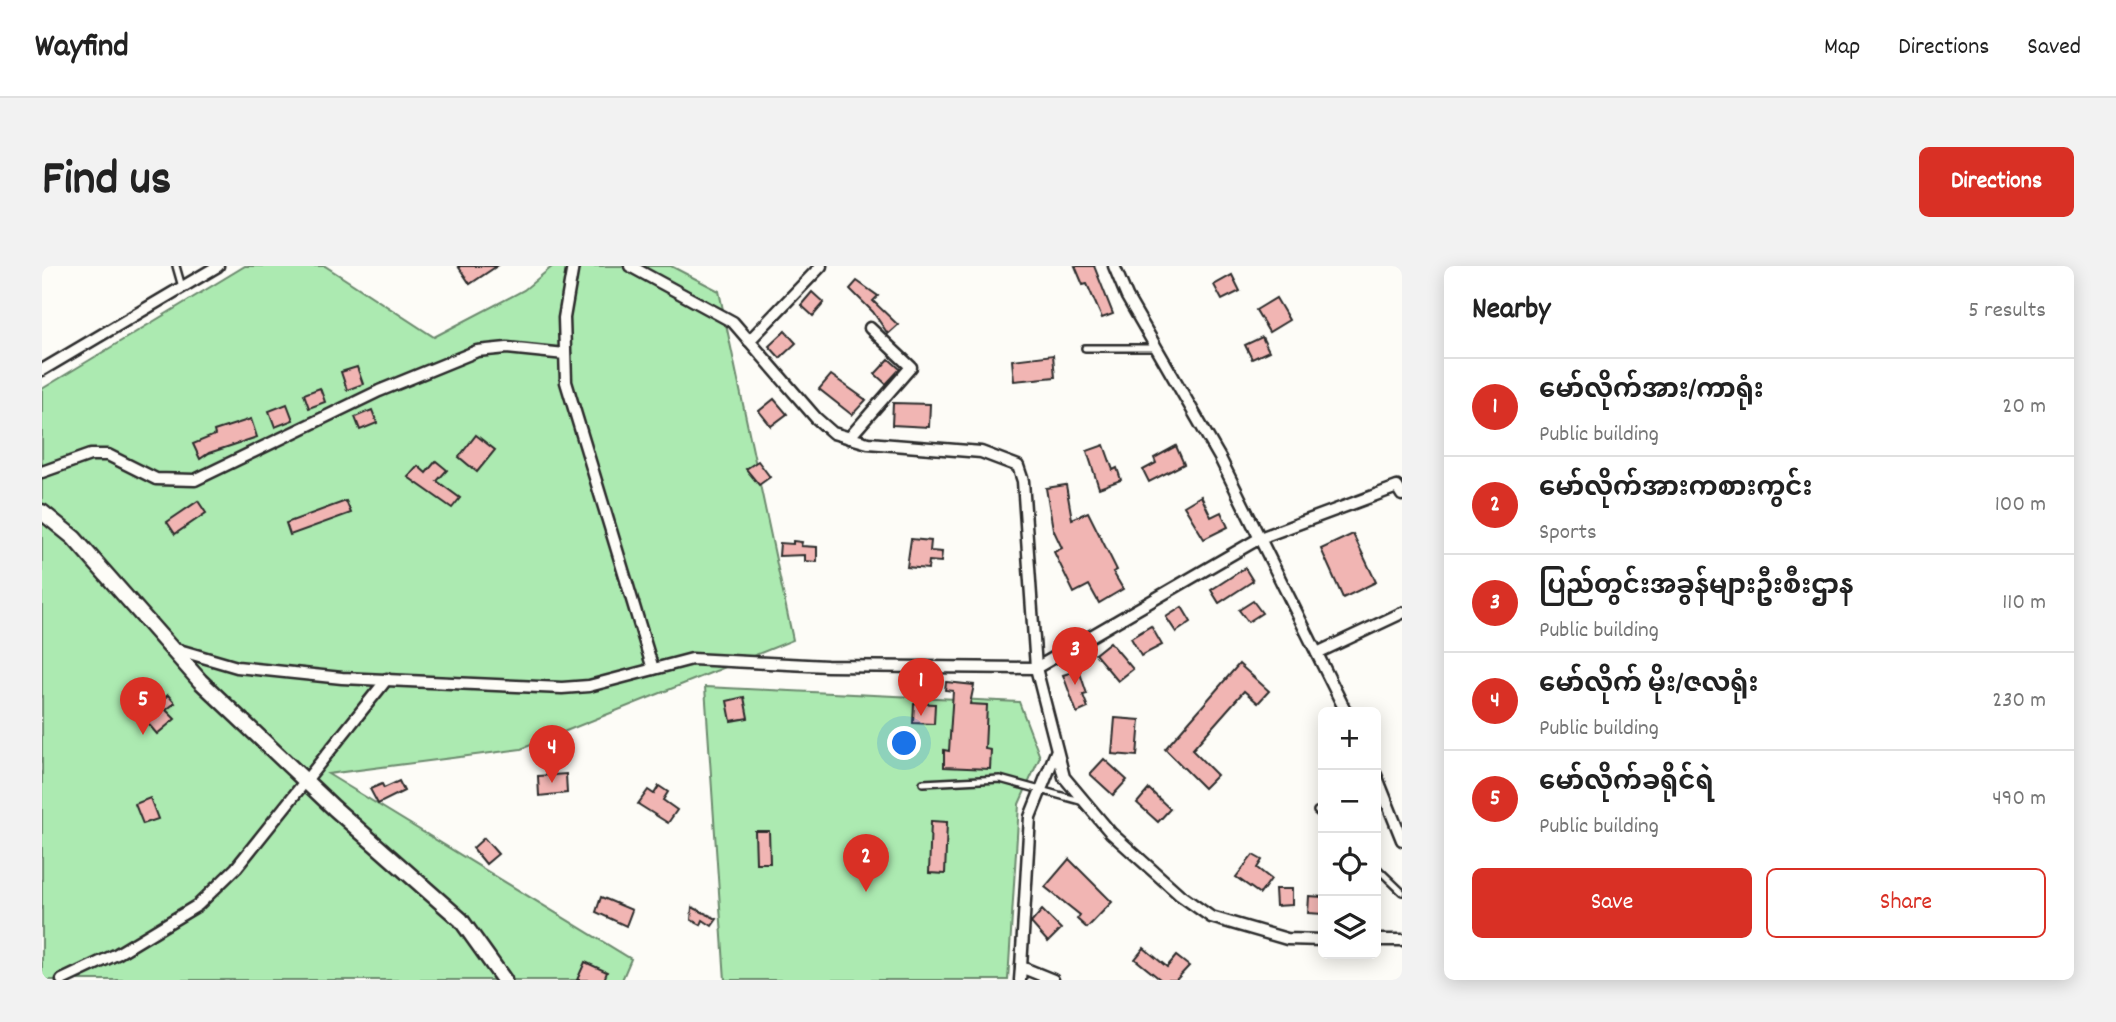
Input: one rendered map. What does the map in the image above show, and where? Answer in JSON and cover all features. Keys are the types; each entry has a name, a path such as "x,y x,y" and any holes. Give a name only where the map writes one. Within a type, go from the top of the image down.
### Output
{"main road":[{"path":"42,512 74,538 201,681 306,782 461,920 504,980"}],"street":[{"path":"42,370 218,266"},
{"path":"573,266 564,318 566,382 653,669"},
{"path":"630,266 733,322 816,418 833,433 868,443 981,452 1018,467 1023,481 1036,668 1065,777 1111,832 1180,895 1211,916 1287,939 1318,940"},
{"path":"749,341 821,266"},
{"path":"1113,266 1156,348 1220,458 1344,707"},
{"path":"849,438 911,366 870,328"},
{"path":"42,472 90,455 108,455 156,479 195,480 379,390 477,351 508,348 565,354"},
{"path":"172,648 237,667 342,678 562,688 589,686 692,659 717,658 827,666 1036,668 1260,538 1397,487 1402,495"},
{"path":"1317,653 1402,613"},
{"path":"62,980 117,954 198,905 236,869 387,679"},
{"path":"1020,980 1030,817 1056,751"},
{"path":"1381,788 1402,840"},
{"path":"1381,940 1402,940"},
{"path":"1021,967 1053,980"}],"lane":[{"path":"176,266 182,287"},
{"path":"1085,348 1156,348"},
{"path":"923,783 1000,779 1086,803"},
{"path":"1381,872 1402,892"}],"green space":[{"path":"245,266 325,266 434,337 524,290 553,266 671,266 719,291 793,640 521,749 328,774 631,959 622,980 42,980 42,389"},
{"path":"705,687 1019,702 1040,757 1019,804 1008,980 725,980"}],"building":[{"path":"458,266 497,266 470,284"},
{"path":"1075,266 1094,266 1113,314 1102,318 1087,284 1083,285"},
{"path":"1232,275 1240,291 1222,300 1214,285"},
{"path":"857,281 878,296 873,301 898,325 888,334 873,312 850,289"},
{"path":"812,292 824,303 813,316 801,305"},
{"path":"1276,298 1289,320 1269,332 1256,310"},
{"path":"785,331 796,343 780,358 769,346"},
{"path":"1262,337 1269,351 1252,359 1245,345"},
{"path":"1053,355 1055,377 1014,381 1012,360"},
{"path":"889,359 900,369 886,384 875,374"},
{"path":"357,367 363,384 347,390 341,372"},
{"path":"831,375 866,400 852,415 819,389"},
{"path":"320,388 325,402 309,408 304,394"},
{"path":"774,399 787,414 771,426 759,411"},
{"path":"893,403 930,404 929,427 892,425"},
{"path":"287,404 293,420 275,427 269,411"},
{"path":"372,410 377,423 360,430 355,417"},
{"path":"251,419 257,437 209,453 200,459 193,444 215,435 214,431"},
{"path":"476,435 495,450 477,472 459,457"},
{"path":"1104,445 1113,470 1117,468 1121,480 1099,488 1087,451"},
{"path":"1176,446 1184,464 1149,482 1143,470 1156,463 1154,458"},
{"path":"436,461 447,470 437,481 460,498 452,508 408,477 418,466 426,473"},
{"path":"758,461 770,477 759,485 746,469"},
{"path":"1066,485 1072,519 1088,512 1117,570 1113,572 1123,589 1099,603 1089,585 1074,593 1054,552 1062,548 1053,529 1046,488"},
{"path":"1201,496 1211,517 1221,512 1228,527 1204,539 1184,506"},
{"path":"198,501 206,513 175,534 167,522"},
{"path":"346,501 351,513 290,535 286,523"},
{"path":"1353,534 1376,582 1343,598 1321,549"},
{"path":"911,539 931,541 930,551 942,552 941,562 929,561 928,569 907,567"},
{"path":"793,541 802,542 801,546 817,547 817,562 805,561 805,555 779,556 780,543 793,544"},
{"path":"1245,568 1253,581 1219,603 1211,590"},
{"path":"1253,601 1262,613 1248,622 1239,610"},
{"path":"1182,607 1191,622 1176,632 1166,617"},
{"path":"1151,626 1162,645 1141,656 1131,638"},
{"path":"1110,642 1133,669 1118,681 1095,654"},
{"path":"1239,664 1269,691 1258,703 1244,691 1192,750 1217,775 1204,788 1165,749"},
{"path":"1079,670 1087,694 1083,695 1088,708 1077,713 1063,675"},
{"path":"946,682 974,685 970,704 987,705 985,749 991,750 990,769 944,767 944,750 949,751 953,691 945,690"},
{"path":"145,688 159,703 168,695 175,703 166,710 175,719 157,734 137,711 145,703 138,693"},
{"path":"744,697 748,718 731,721 727,701"},
{"path":"914,703 935,704 934,724 913,723"},
{"path":"1115,718 1140,720 1137,756 1112,754"},
{"path":"1104,759 1127,780 1113,795 1090,774"},
{"path":"566,774 567,793 539,796 538,776"},
{"path":"399,781 404,791 378,804 370,789 382,784 384,788"},
{"path":"659,786 668,792 663,800 677,810 668,823 638,804 648,790 654,794"},
{"path":"1149,789 1170,809 1158,822 1137,803"},
{"path":"150,798 158,819 143,824 135,804"},
{"path":"931,821 947,822 945,874 929,873"},
{"path":"755,831 769,831 770,863 756,863"},
{"path":"484,838 498,854 486,864 473,848"},
{"path":"1253,855 1262,860 1257,868 1271,879 1260,894 1236,877"},
{"path":"1069,859 1112,902 1087,928 1077,919 1080,915 1045,887"},
{"path":"1275,889 1292,889 1292,905 1276,906"},
{"path":"1309,896 1318,897 1318,914 1308,913"},
{"path":"601,897 632,910 626,926 596,912"},
{"path":"692,907 717,919 712,926 703,920 701,925 691,920"},
{"path":"1042,910 1061,929 1048,942 1031,923"},
{"path":"1144,948 1167,967 1176,956 1189,966 1176,980 1161,980 1135,959"},
{"path":"585,962 607,972 604,980 577,980"}],"place":[{"name":"ပြည်တွင်းအခွန်များဦးစီးဌာန","path":"1075,685"},
{"name":"မော်လိုက်အား/ကာရုံး","path":"921,716"},
{"name":"မော်လိုက်ခရိုင်ရဲ","path":"143,735"},
{"name":"မော်လိုက် မိုး/ဇလရုံး","path":"552,783"},
{"name":"မော်လိုက်အားကစားကွင်း","path":"866,892"}]}
